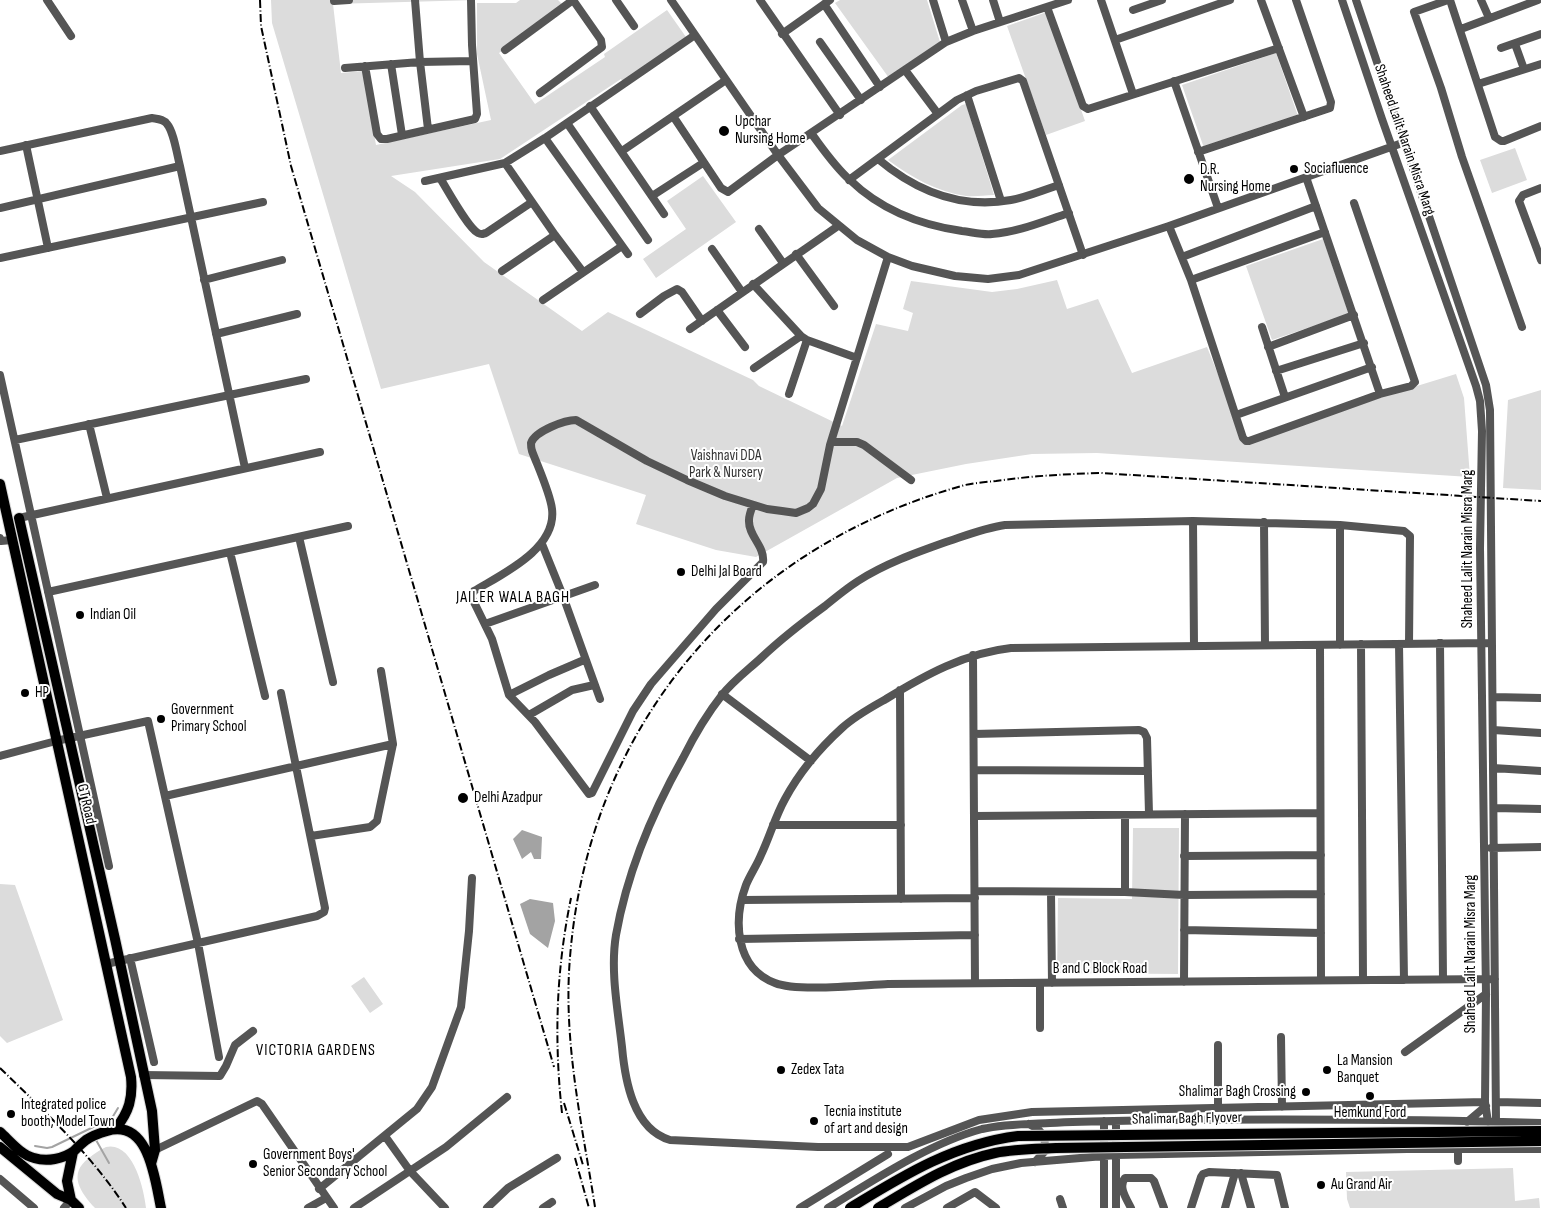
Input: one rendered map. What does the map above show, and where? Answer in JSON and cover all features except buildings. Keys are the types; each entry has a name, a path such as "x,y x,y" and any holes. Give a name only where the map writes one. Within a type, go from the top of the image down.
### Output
{"main road":[{"name":"GT Road","path":"0,484 132,1077 129,1109 116,1128"},
{"name":"GT Road","path":"19,518 70,738 152,1111 155,1150 152,1164"},
{"path":"0,1132 24,1153 35,1159 55,1159 73,1152 87,1139 116,1128 129,1131 140,1140 152,1164 161,1208"},
{"name":"Shalimar Bagh Flyover","path":"850,1208 927,1163 985,1142 1018,1136 1541,1131"},
{"name":"Shalimar Bagh Flyover","path":"878,1208 937,1173 980,1157 1017,1150 1541,1141"},
{"path":"0,1148 68,1204 79,1208"},
{"path":"68,1204 67,1181 73,1152"}],"street":[{"path":"47,0 71,36"},
{"path":"334,1 349,0"},
{"path":"415,0 428,129"},
{"path":"365,66 378,137 384,139 471,120 476,117 471,0"},
{"path":"505,50 573,0 601,40 602,47 540,92"},
{"path":"616,0 634,26"},
{"path":"671,0 778,155 818,208 857,240 888,257 912,266 955,276 988,280 1019,275 1169,226 1405,142"},
{"path":"760,0 840,115"},
{"path":"933,0 946,42"},
{"path":"962,0 973,31"},
{"path":"993,0 1000,22"},
{"path":"672,116 721,188 728,192 778,155 946,42 973,31 1068,0"},
{"path":"1101,0 1133,94"},
{"path":"1133,10 1162,0"},
{"path":"1115,40 1230,0"},
{"path":"1261,0 1304,117"},
{"path":"1198,152 1328,110 1332,106 1296,0"},
{"name":"Shaheed Lalit Narain Misra Marg","path":"1342,0 1391,147 1480,401 1482,430 1480,548 1487,1119"},
{"name":"Shaheed Lalit Narain Misra Marg","path":"1356,0 1486,385 1491,422 1496,1119"},
{"path":"1522,327 1462,157 1441,88 1414,12 1449,0 1497,140 1504,141 1541,126"},
{"path":"1482,0 1489,18"},
{"path":"1460,29 1538,0"},
{"path":"782,34 827,2 880,87"},
{"path":"1047,7 1085,108 1091,109 1279,48"},
{"path":"1501,48 1541,34"},
{"path":"425,181 505,163 545,138 696,35"},
{"path":"820,42 861,100"},
{"path":"1515,44 1524,70"},
{"path":"345,68 420,62 473,62"},
{"path":"391,64 402,135"},
{"path":"1478,84 1541,64"},
{"path":"905,70 938,114"},
{"path":"849,180 938,114 967,95 1014,78 1021,79 1083,255"},
{"path":"622,151 726,80"},
{"path":"1174,81 1218,208"},
{"path":"967,95 1001,201"},
{"path":"590,106 664,214"},
{"path":"0,151 152,118 167,123 180,166 245,468"},
{"path":"567,123 648,240"},
{"path":"811,133 849,180 873,199 922,224 992,234 1017,230 1069,213"},
{"path":"545,138 628,254"},
{"path":"26,146 48,248"},
{"path":"878,159 917,186 938,196 978,202 1001,201 1029,195 1059,185"},
{"path":"505,163 554,235 583,272"},
{"path":"652,196 703,163"},
{"path":"0,208 180,166"},
{"path":"1306,177 1364,342 1380,394"},
{"path":"440,178 469,224 476,232 481,234 486,233 532,202"},
{"path":"1541,188 1523,195 1519,201 1541,260"},
{"path":"0,258 263,202"},
{"path":"1169,226 1191,280 1243,438 1249,441 1380,394 1411,386 1415,382 1354,202"},
{"path":"1182,257 1316,206"},
{"path":"690,329 838,226"},
{"path":"759,229 783,263"},
{"path":"1191,280 1325,232"},
{"path":"502,271 554,235"},
{"path":"543,300 622,246"},
{"path":"712,249 742,292"},
{"path":"796,254 834,306"},
{"path":"753,505 749,523 763,553 763,562 716,610 651,684 633,711 591,794 587,793 529,715 509,695 492,639 472,599 472,593 530,555 542,544 550,527 552,511 531,443 540,432 572,420 580,421 647,461 725,496 782,512 796,512 813,504 821,488 831,442 888,257"},
{"path":"204,280 282,260"},
{"path":"753,284 804,338 857,358"},
{"path":"640,314 677,289 682,292 702,320"},
{"path":"717,310 745,347"},
{"path":"216,334 297,314"},
{"path":"1268,347 1354,316"},
{"path":"1262,327 1285,397"},
{"path":"754,368 804,338"},
{"path":"789,394 804,338"},
{"path":"1276,371 1364,342"},
{"path":"1236,415 1372,367"},
{"path":"0,375 110,866"},
{"path":"14,440 306,379"},
{"path":"89,424 107,498"},
{"path":"831,442 857,442 864,445 911,480"},
{"path":"19,518 320,452"},
{"path":"1193,521 1194,646"},
{"path":"1409,644 1410,536 1404,531 1340,525 1264,522 1193,521 1005,525 992,527 918,552 858,581 782,638 722,694 704,720 665,789 634,865 614,951 622,1052 632,1098 646,1124 656,1134 670,1140 888,1150 912,1146 970,1123 994,1117 1032,1112 1486,1104"},
{"path":"1264,522 1265,645"},
{"path":"1340,525 1340,644"},
{"path":"48,592 348,526"},
{"path":"298,537 333,682"},
{"path":"0,538 4,541 12,540"},
{"path":"542,544 600,699"},
{"path":"230,552 265,696"},
{"path":"485,624 595,585"},
{"path":"975,935 739,939 742,900 746,886 786,798 811,761 851,720 921,677 972,655 1011,648 1492,643"},
{"path":"1361,644 1363,980"},
{"path":"1399,644 1404,980"},
{"path":"1440,644 1443,980"},
{"path":"1320,645 1321,980"},
{"path":"972,655 976,984"},
{"path":"509,695 549,674 584,660"},
{"path":"311,836 370,827 375,824 393,744 381,671"},
{"path":"529,715 572,690 594,684"},
{"path":"900,690 901,899"},
{"path":"106,964 322,915 325,908 281,693"},
{"path":"722,694 811,761"},
{"path":"1493,697 1541,698"},
{"path":"0,756 56,740 148,721 198,943 219,1057"},
{"path":"974,734 1139,730 1147,735 1149,814"},
{"path":"1493,730 1541,733"},
{"path":"165,796 393,744"},
{"path":"1494,768 1541,771"},
{"path":"974,770 1148,771"},
{"path":"1494,808 1541,809"},
{"path":"975,816 1320,813"},
{"path":"1184,982 1185,814"},
{"path":"1125,815 1125,892"},
{"path":"773,825 901,825"},
{"path":"1484,848 1541,847"},
{"path":"1184,856 1320,855"},
{"path":"319,1189 417,1109 427,1095 458,1014 466,964 472,878"},
{"path":"742,900 901,899 975,894 1051,892 1125,892 1184,895 1321,894"},
{"path":"1051,892 1052,983"},
{"path":"1184,930 1321,933"},
{"name":"B and C Block Road","path":"739,939 744,955 750,964 766,979 776,984 810,987 1495,979"},
{"path":"130,958 154,1062"},
{"path":"1040,983 1040,1028"},
{"path":"1405,1052 1486,994"},
{"path":"143,1075 217,1077 222,1073 235,1045 253,1031"},
{"path":"1281,1037 1282,1107"},
{"path":"1218,1045 1218,1108"},
{"path":"354,1208 461,1136 507,1097"},
{"path":"155,1150 256,1101 262,1104 319,1189 334,1208"},
{"path":"1496,1102 1541,1103"},
{"path":"1467,1122 1486,1104"},
{"path":"1191,1109 1191,1120"},
{"path":"994,1117 994,1127"},
{"path":"828,1208 888,1172 956,1137 994,1127 1104,1121 1191,1120 1467,1122 1496,1119 1541,1123"},
{"path":"1104,1121 1104,1208"},
{"path":"1116,1121 1116,1208"},
{"path":"1406,1121 1407,1149"},
{"path":"1028,1124 1037,1128 1045,1138 1045,1151 1035,1162"},
{"path":"385,1136 410,1171 445,1208"},
{"path":"905,1208 946,1186 966,1178 992,1169 1035,1162 1116,1155 1407,1149 1541,1149"},
{"path":"1458,1149 1458,1161"},
{"path":"888,1150 888,1172"},
{"path":"800,1208 888,1150"},
{"path":"488,1208 508,1188 557,1158"},
{"path":"1190,1208 1203,1174 1209,1172 1277,1175 1285,1208"},
{"path":"1225,1208 1238,1173"},
{"path":"1238,1173 1251,1208"},
{"path":"1131,1208 1121,1187 1123,1180 1125,1178 1148,1177 1153,1180 1164,1208"},
{"path":"0,1179 34,1208"},
{"path":"949,1208 975,1192 996,1208"},
{"path":"308,1208 326,1198"},
{"path":"1060,1199 1062,1208"},
{"path":"543,1208 552,1202"}],"green space":[{"name":"Vaishnavi DDA Park & Nursery","path":"271,0 477,0 333,4 341,73 363,71 376,145 491,120 477,54 477,3 558,0 562,4 499,53 535,104 605,57 604,54 667,10 686,37 623,82 621,79 500,159 391,176 415,192 484,262 582,331 608,312 753,380 759,386 842,426 876,324 908,331 913,313 903,309 911,281 992,292 1017,289 1057,280 1067,309 1098,299 1132,373 1207,347 1244,439 1456,374 1464,398 1470,477 1097,453 1032,454 966,464 897,478 756,557 716,550 636,524 646,495 519,454 489,364 381,389 272,23"},
{"path":"840,0 927,0 940,42 889,78 835,3"},
{"path":"1047,12 1085,121 1046,135 1007,26"},
{"path":"1276,53 1298,116 1204,148 1182,85"},
{"path":"966,104 994,195 966,196 945,191 915,178 888,160 962,105"},
{"path":"1515,148 1527,180 1492,193 1480,160"},
{"path":"703,176 736,222 656,278 643,259 686,229 667,201"},
{"path":"1323,239 1349,314 1272,340 1246,266"},
{"path":"1541,390 1541,490 1503,488 1508,400"},
{"path":"1133,828 1179,828 1178,974 1057,973 1058,898 1132,899"},
{"path":"0,884 15,885 63,1020 7,1043 0,1036"},
{"path":"364,977 383,1004 370,1013 351,986"},
{"path":"106,1147 115,1147 123,1151 130,1159 140,1179 146,1208 95,1208 81,1190 78,1177 82,1164"},
{"path":"1513,1168 1515,1201 1539,1198 1540,1208 1350,1208 1347,1199 1346,1172"}],"shaded area":[{"path":"522,830 542,837 541,859 534,859 531,852 522,859 513,839"},
{"path":"530,899 553,903 555,921 548,948 530,934 520,904"}],"waterway":[{"path":"35,1146 52,1147 112,1118 118,1108"},
{"path":"96,1140 109,1163"}],"railway":[{"path":"260,0 261,26 291,166 554,1067"},
{"path":"595,1207 572,1061 568,1002 569,972 580,885 604,804 639,730 686,663 742,604 808,554 882,514 965,485 1048,476 1101,473 1541,501"},
{"path":"562,1113 557,1032 559,979 571,898"},
{"path":"0,1068 83,1152 126,1208"},
{"path":"564,1103 583,1165"},
{"path":"575,1158 589,1208"}],"place":[{"name":"Upchar Nursing Home","path":"724,131"},
{"name":"Sociafluence","path":"1294,169"},
{"name":"D.R. Nursing Home","path":"1189,179"},
{"name":"Delhi Jal Board","path":"681,572"},
{"name":"Indian Oil","path":"80,615"},
{"name":"HP","path":"25,693"},
{"name":"Government Primary School","path":"161,719"},
{"name":"Delhi Azadpur","path":"463,798"},
{"name":"Zedex Tata","path":"781,1070"},
{"name":"La Mansion Banquet","path":"1327,1070"},
{"name":"Shalimar Bagh Crossing","path":"1306,1092"},
{"name":"Hemkund Ford","path":"1370,1096"},
{"name":"Integrated police booth, Model Town","path":"11,1114"},
{"name":"Tecnia institute of art and design","path":"814,1121"},
{"name":"Government Boys' Senior Secondary School","path":"253,1164"},
{"name":"Au Grand Air","path":"1321,1185"}],"district":[{"name":"JAILER WALA BAGH","path":"513,598"},
{"name":"VICTORIA GARDENS","path":"316,1051"}]}
